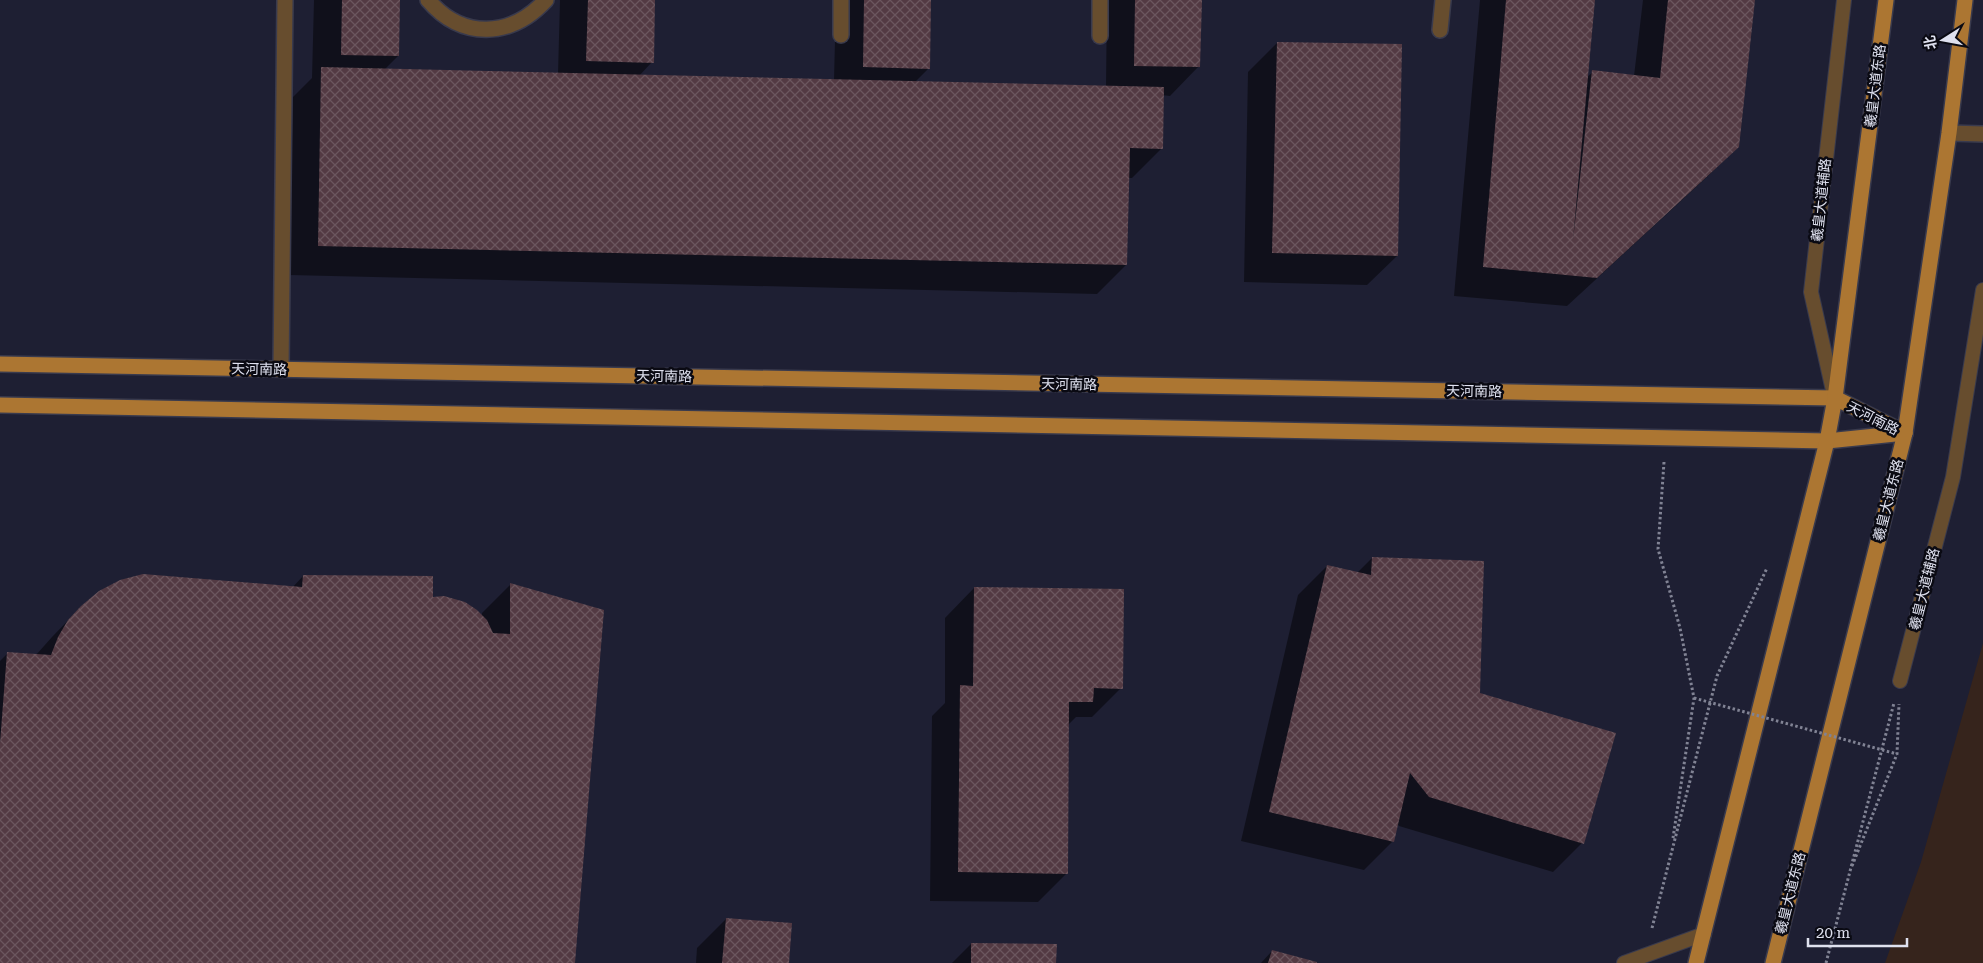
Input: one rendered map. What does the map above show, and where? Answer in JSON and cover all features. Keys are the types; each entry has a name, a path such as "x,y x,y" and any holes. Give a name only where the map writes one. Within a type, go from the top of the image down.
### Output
{"main road":[{"name":"羲皇大道东路","path":"1696,963 1827,441 1835,398 1886,0"},
{"name":"羲皇大道东路","path":"1773,963 1905,433 1949,133 1965,0"},
{"name":"天河南路","path":"0,364 1835,398 1905,433"},
{"name":"天河南路","path":"0,405 1827,441 1905,433"}],"street":[{"path":"281,369 285,0"},
{"path":"428,0 436,10 450,20 466,27 483,30 501,28 519,22 534,12 546,0"},
{"path":"840,0 841,35"},
{"path":"1100,0 1100,36"},
{"path":"1440,30 1443,0"},
{"path":"1949,133 1983,134"}],"lane":[{"name":"羲皇大道辅路","path":"1835,398 1811,292 1844,0"},
{"name":"羲皇大道辅路","path":"1900,680 1953,477 1983,290"},
{"path":"1624,963 1704,934"}],"path":[{"path":"1665,438 1658,549 1680,628 1694,698 1670,856"},
{"path":"1645,954 1717,676 1768,568"},
{"path":"1846,881 1897,754 1900,680"},
{"path":"1826,963 1900,680"},
{"path":"1694,698 1897,754"}],"shaded area":[{"path":"1983,643 1983,963 1885,963 1921,862"}],"building":[{"path":"342,0 400,0 399,56 341,55"},
{"path":"588,0 655,0 654,63 586,61"},
{"path":"864,0 931,0 930,69 863,67"},
{"path":"1135,0 1202,0 1200,67 1134,66"},
{"path":"1506,0 1595,0 1573,240 1592,70 1660,78 1668,0 1755,0 1739,147 1597,278 1483,267"},
{"path":"1277,42 1402,44 1398,256 1272,253"},
{"path":"321,67 1164,87 1163,149 1130,148 1127,265 318,246"},
{"path":"1372,557 1484,561 1480,693 1616,733 1584,844 1429,797 1410,773 1394,842 1269,812 1327,565 1371,575"},
{"path":"143,574 302,587 303,575 433,576 433,597 444,596 465,602 487,620 493,633 510,634 510,583 604,610 575,963 0,963 0,743 7,652 51,655 58,637 68,620 81,606 99,591 120,580"},
{"path":"974,587 1124,589 1123,689 1094,688 1093,702 1069,702 1068,874 958,872 960,685 973,686"},
{"path":"726,918 792,923 789,963 722,963"},
{"path":"971,943 1057,944 1056,963 971,963"},
{"path":"1272,950 1317,962 1317,963 1268,963"}]}
